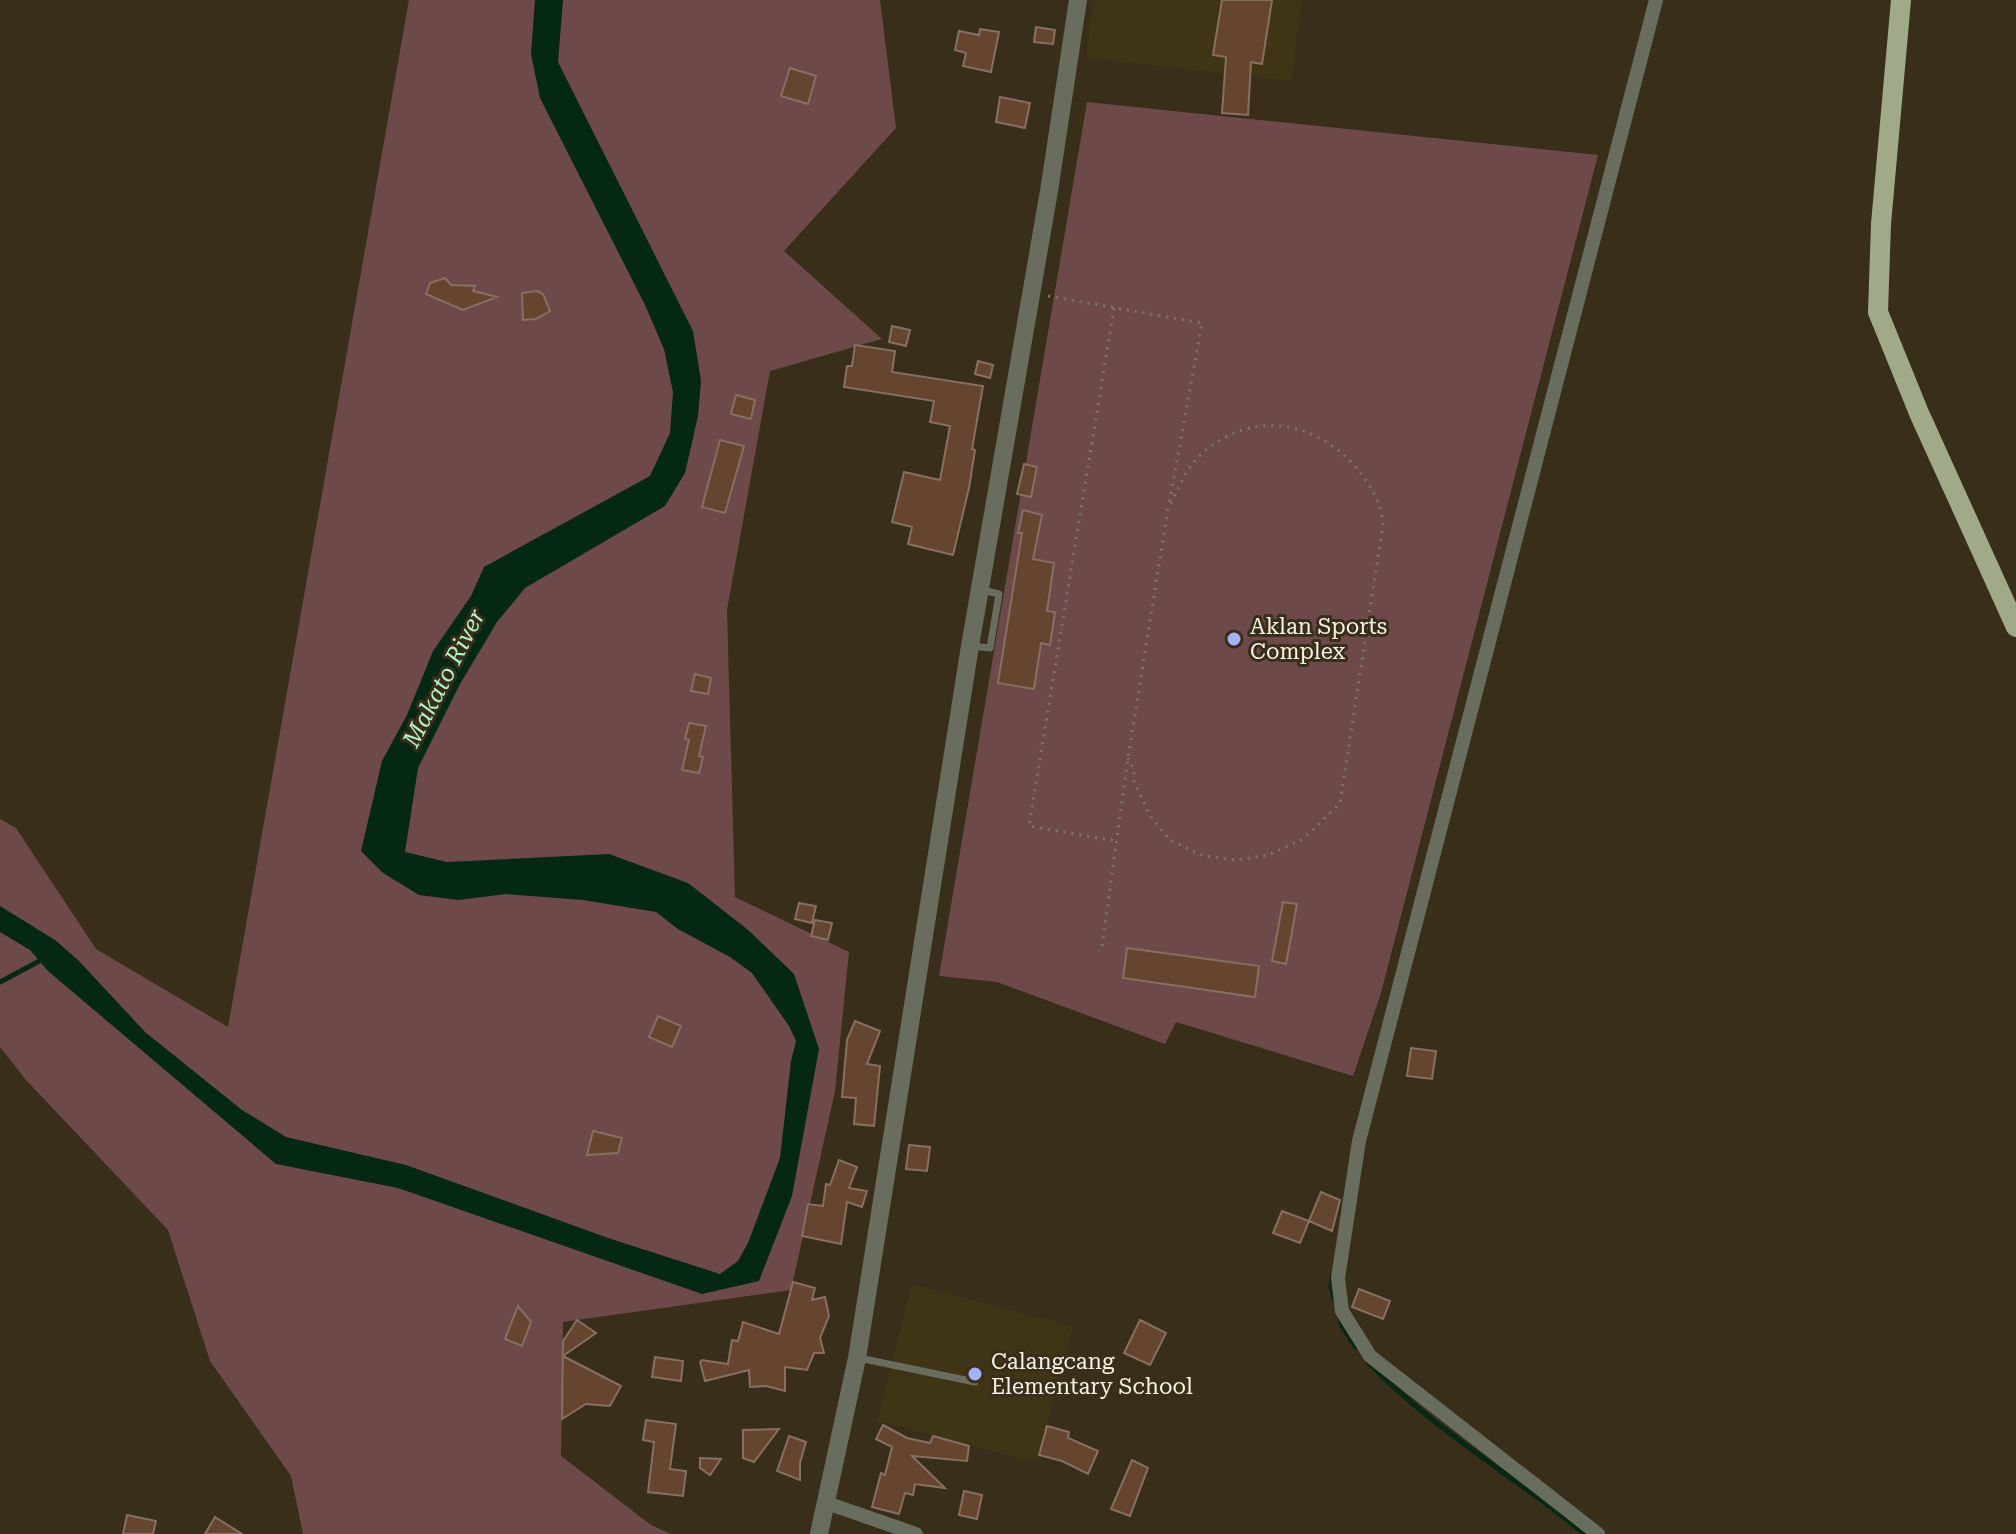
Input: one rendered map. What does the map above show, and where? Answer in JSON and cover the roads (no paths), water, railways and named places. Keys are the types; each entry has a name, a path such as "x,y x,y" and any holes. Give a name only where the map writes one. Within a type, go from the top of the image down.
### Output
{"main road":[{"path":"1901,0 1881,224 1878,312 1919,413 2016,627"}],"street":[{"path":"819,1534 857,1358 970,646 1049,191 1078,0"},
{"path":"1598,1534 1370,1356 1342,1311 1338,1278 1359,1141 1656,0"},
{"path":"824,1502 916,1534"}],"lane":[{"path":"857,1358 975,1382"}],"water":[{"name":"Makato River","path":"535,0 563,0 558,62 693,331 701,381 698,416 685,473 665,506 525,588 497,622 460,684 418,768 405,852 447,862 609,854 688,883 747,929 794,974 819,1049 792,1196 759,1281 702,1294 398,1188 276,1164 48,971 30,950 0,932 0,906 55,940 78,960 145,1032 242,1110 286,1137 406,1165 608,1238 720,1274 738,1261 748,1243 780,1158 796,1041 752,973 730,957 678,929 656,912 583,900 506,894 458,900 419,895 383,873 361,851 382,761 407,715 433,651 471,596 484,567 650,476 670,433 673,392 664,349 645,305 540,98 531,54"}],"waterway":[{"path":"0,982 45,958"},
{"path":"1333,1275 1331,1286 1335,1300"},
{"path":"1340,1317 1342,1326 1356,1347"},
{"path":"1367,1361 1445,1430 1585,1534"}],"place":[{"name":"Aklan Sports Complex","path":"1234,639"},
{"name":"Calangcang Elementary School","path":"975,1374"}]}
